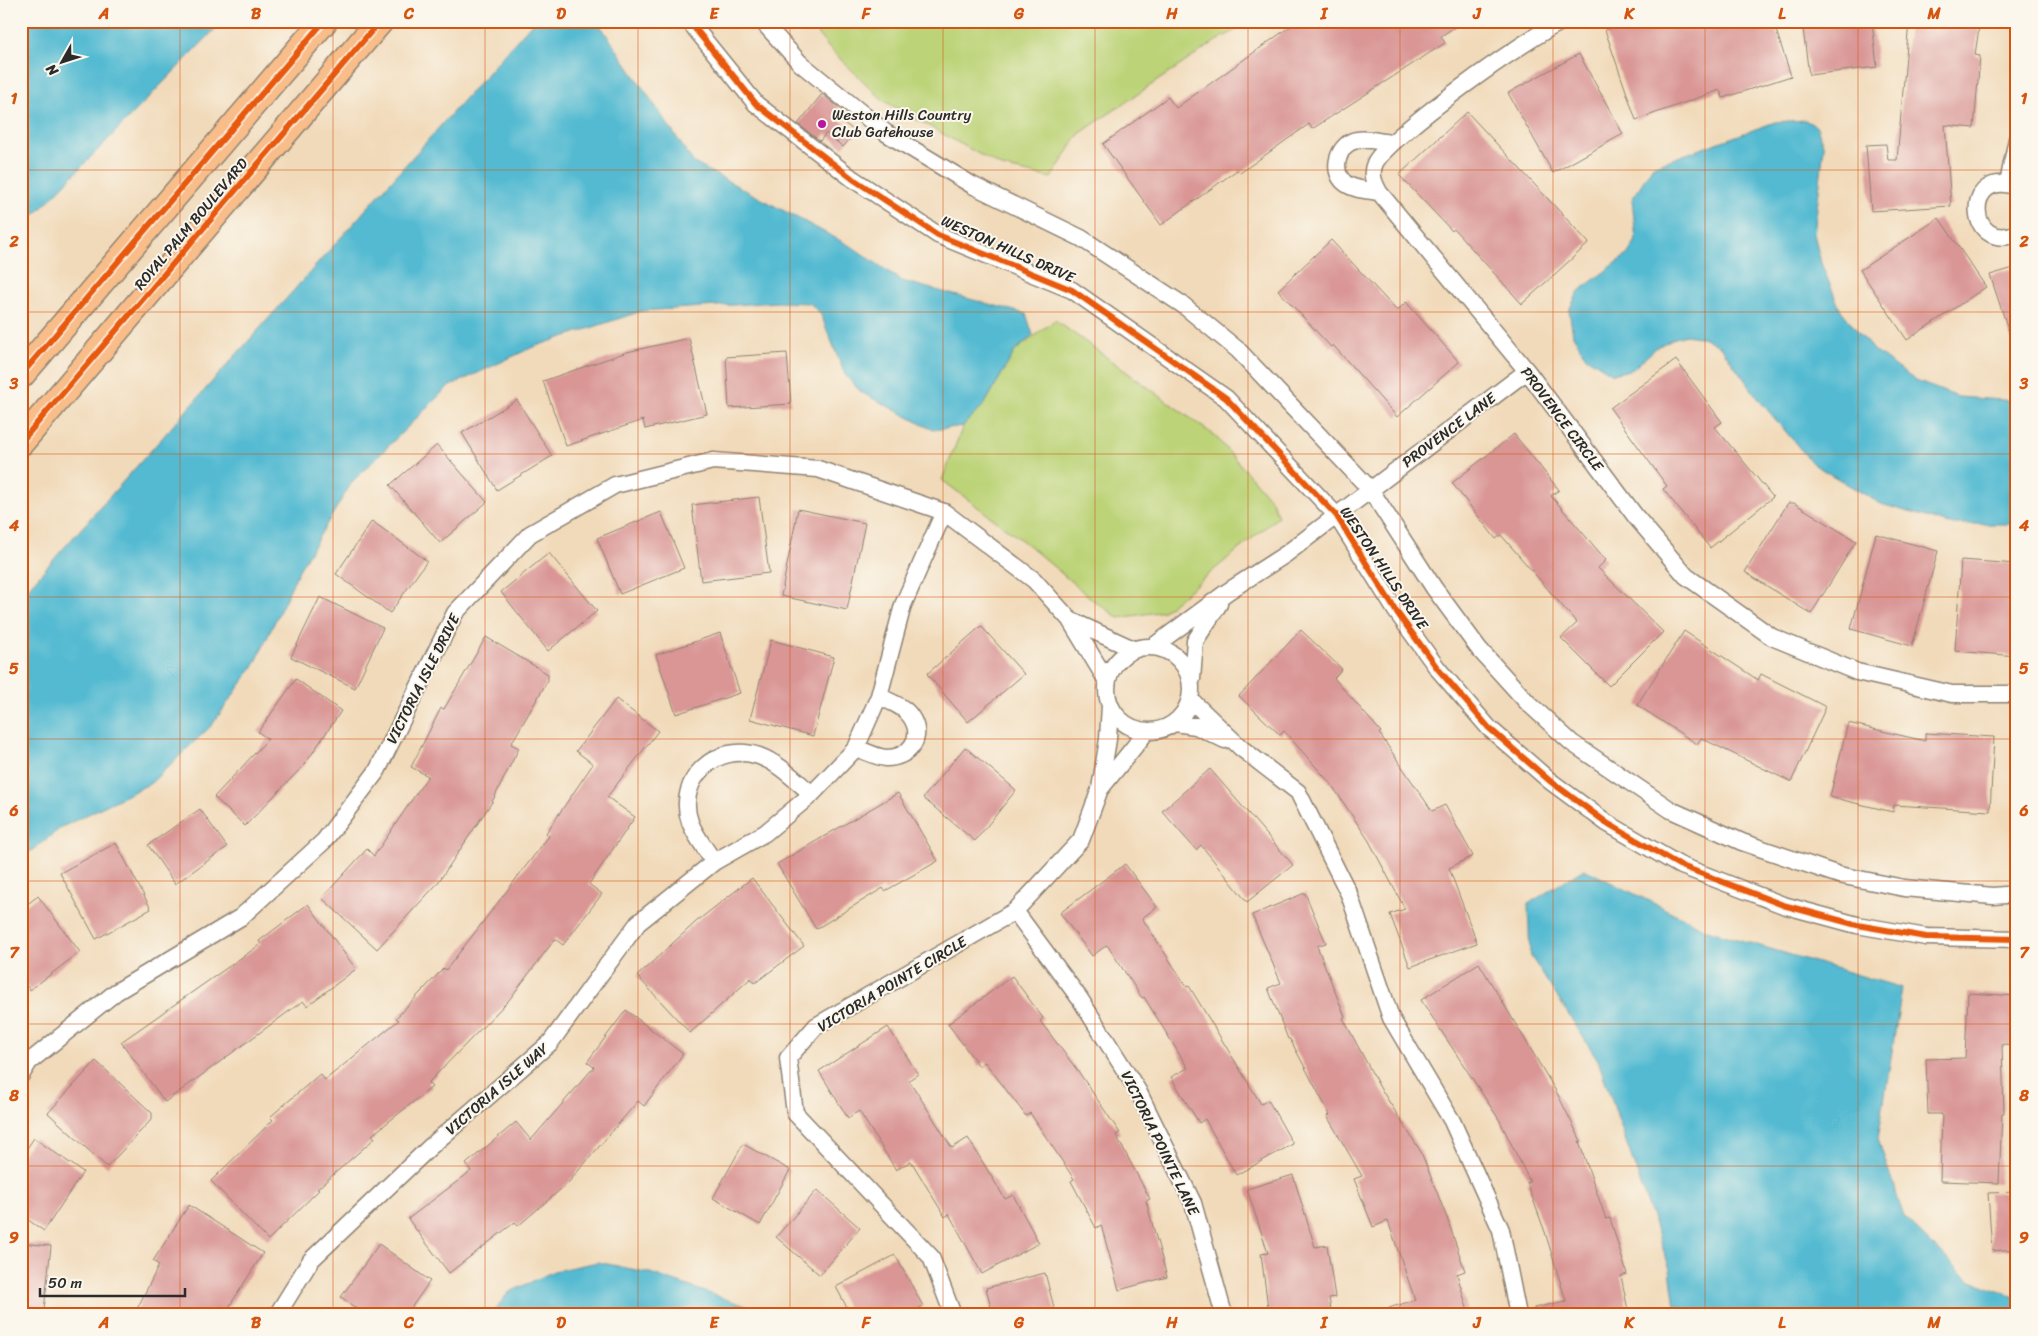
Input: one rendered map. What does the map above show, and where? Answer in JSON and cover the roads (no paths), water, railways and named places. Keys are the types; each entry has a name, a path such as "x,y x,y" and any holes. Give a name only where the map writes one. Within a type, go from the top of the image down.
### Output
{"main road":[{"name":"ROYAL PALM BOULEVARD","path":"21,375 324,21"},
{"name":"ROYAL PALM BOULEVARD","path":"21,442 380,21"}],"street":[{"name":"WESTON HILLS DRIVE","path":"689,21 756,104 853,178 938,235 1072,290 1226,398 1336,515 1396,611 1438,669 1489,728 1550,781 1607,822 1679,865 1783,905 1857,925 1926,937 2017,939"},
{"name":"WESTON HILLS DRIVE","path":"762,21 800,63 886,134 972,185 1080,238 1183,305 1238,350 1370,489 1434,588 1479,650 1528,703 1572,744 1671,810 1742,842 1839,874 1904,888 1993,896 2017,894"},
{"name":"PROVENCE CIRCLE","path":"1562,21 1474,78 1392,143 1375,163 1372,171 1373,180 1379,192 1527,371 1636,517 1686,576 1772,637 1857,672 1952,694 2017,694"},
{"path":"2017,139 2012,185 1997,184 1984,192 1977,205 1977,216 1981,226 1989,232 1999,236 2009,236 2017,232"},
{"path":"1379,192 1347,184 1341,179 1337,169 1338,159 1348,143 1356,140 1392,143"},
{"name":"PROVENCE LANE","path":"1154,646 1227,592 1286,554 1527,371"},
{"name":"VICTORIA ISLE DRIVE","path":"21,1076 29,1062 116,992 241,917 324,841 377,771 455,613 530,534 615,485 713,461 818,470 944,512 1034,580 1070,620 1108,681"},
{"name":"VICTORIA ISLE WAY","path":"277,1315 311,1260 430,1147 550,1043 638,923 714,862 765,833 812,794 856,748 879,696 903,605 944,512"},
{"path":"1227,592 1195,641 1191,692 1186,711 1175,723 1165,728 1147,731 1130,726 1110,706 1108,681 1116,662 1133,649 1154,646 1174,654 1187,668 1191,692 1241,748 1298,792 1349,894 1391,1018 1452,1121 1501,1230 1518,1315"},
{"name":"VICTORIA ISLE DRIVE","path":"1070,620 1133,649"},
{"path":"856,748 883,758 898,757 909,751 915,742 917,728 910,716 900,706 879,696"},
{"name":"VICTORIA POINTE CIRCLE","path":"953,1315 931,1257 795,1113 788,1058 816,1026 1016,911 1081,840 1100,789 1108,739 1110,706"},
{"path":"1175,723 1196,726 1241,748"},
{"name":"VICTORIA POINTE CIRCLE","path":"1100,789 1147,731"},
{"path":"714,862 690,822 687,801 692,784 703,768 718,756 736,752 759,756 780,767 812,794"},
{"name":"VICTORIA POINTE LANE","path":"1016,911 1080,999 1138,1091 1193,1203 1224,1315"}],"water":[{"path":"21,21 223,21 21,229"},
{"path":"534,21 598,22 694,163 854,248 902,281 1026,314 1033,335 1015,351 984,405 963,426 933,430 861,392 845,375 821,315 810,303 778,302 642,311 533,347 448,387 352,482 299,570 255,664 212,725 151,783 62,827 21,859 21,596"},
{"path":"1805,120 1817,127 1824,147 1814,234 1821,263 1840,309 1872,349 1916,381 1958,397 2017,401 2017,524 1950,524 1881,504 1813,464 1760,401 1721,347 1705,338 1686,335 1672,339 1657,347 1633,369 1613,374 1586,357 1573,335 1569,310 1579,291 1628,254 1636,240 1632,199 1653,166 1775,122"},
{"path":"1584,869 1710,931 1902,988 1878,1139 1904,1217 1969,1280 2017,1298 2017,1315 1676,1315 1670,1269 1598,1060 1530,955 1528,904"},
{"path":"598,1262 650,1273 752,1308 760,1315 491,1315 508,1293 554,1271"}],"place":[{"name":"Weston Hills Country Club Gatehouse","path":"822,124"}]}
